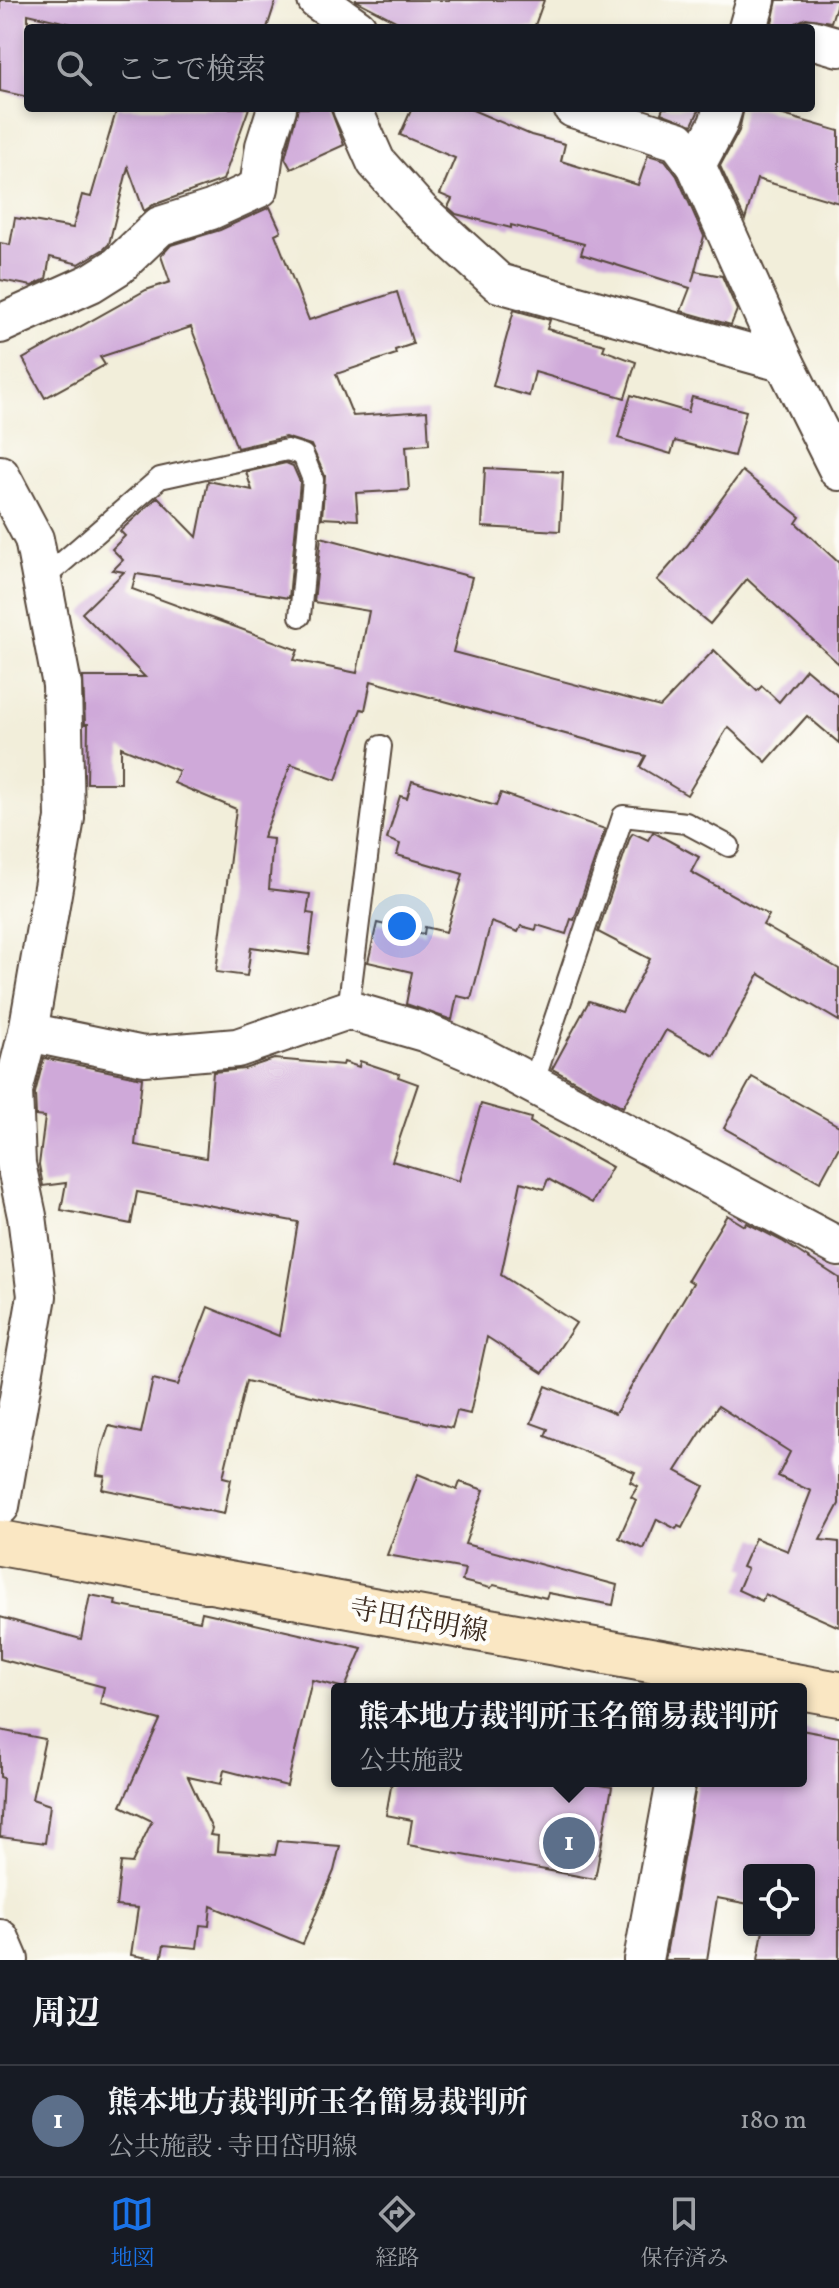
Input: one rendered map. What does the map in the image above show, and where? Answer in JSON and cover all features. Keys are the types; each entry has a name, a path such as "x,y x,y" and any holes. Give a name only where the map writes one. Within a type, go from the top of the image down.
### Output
{"main road":[{"name":"寺田岱明線","path":"0,1543 694,1679 733,1683"},
{"name":"寺田岱明線","path":"807,1691 839,1694"}],"street":[{"path":"317,0 350,24"},
{"path":"815,40 839,47"},
{"path":"0,324 91,283 118,266 160,226 211,210 259,188 265,146 276,112"},
{"path":"354,112 376,162 419,210 499,283 785,363"},
{"path":"586,112 678,141 696,165 785,363 839,471"},
{"path":"696,165 722,112"},
{"path":"0,475 34,539 62,685 65,818 28,1032 13,1091 16,1164 27,1216 37,1296 0,1506"},
{"path":"28,1032 144,1056 237,1048 348,1010 424,1032 480,1056 839,1247"},
{"path":"643,1960 675,1787"},
{"path":"0,1939 9,1960"}],"lane":[{"path":"42,580 160,478 287,450 303,455 313,480 300,616"},
{"path":"348,1010 381,746"},
{"path":"533,1084 623,816 686,823 729,846"}],"building":[{"path":"0,0 276,0 268,24 72,24 28,14 28,24 24,24 24,96 0,91"},
{"path":"355,0 544,0 535,24 401,24"},
{"path":"777,0 838,0 831,22 806,18 795,24 772,24"},
{"path":"116,112 248,112 223,180 144,211 128,167 109,244 104,249 79,264 50,257 46,279 32,286 0,280 0,243 10,245 15,218 73,228 82,195 91,197"},
{"path":"297,112 332,112 344,145 291,169 285,158"},
{"path":"410,112 477,112 531,135 565,144 561,161 638,185 648,155 665,160 677,176 704,236 692,282 695,271 722,276 737,310 731,325 681,311 690,288 581,254 584,244 456,214 448,207 452,199 440,194 455,158 400,135"},
{"path":"661,112 698,112 692,125"},
{"path":"743,112 773,112 839,131 839,203 757,179 745,220 720,166 739,131"},
{"path":"270,207 281,231 275,234 309,320 397,292 413,344 395,350 396,354 336,374 353,416 427,411 429,444 406,446 409,490 356,493 358,520 322,518 325,476 311,445 285,437 237,448 191,327 100,357 105,365 45,398 23,359 146,290 170,282 161,256 171,245 220,230"},
{"path":"514,310 550,320 547,329 605,345 603,350 636,362 625,398 535,372 529,396 493,386"},
{"path":"631,395 688,412 692,397 746,411 734,456 675,441 671,454 618,438"},
{"path":"286,463 293,466 300,482 289,598 136,574 132,589 298,650 294,660 357,673 369,611 314,602 321,537 472,577 453,652 660,707 714,650 757,691 762,686 779,702 806,669 839,697 839,743 807,716 766,762 728,727 687,795 640,767 646,756 371,681 365,710 361,709 336,780 291,764 263,838 273,839 269,889 310,894 307,913 314,914 309,955 251,947 247,976 216,972 236,809 174,783 179,771 121,747 121,783 87,783 88,724 85,724 83,677 145,677 82,613 124,572 113,570 123,560 112,549 125,536 120,531 158,497 197,537 208,481 252,490 246,472"},
{"path":"485,468 563,472 560,531 482,527"},
{"path":"742,471 800,517 796,523 839,563 839,664 747,579 710,624 657,580 687,546"},
{"path":"412,781 496,806 501,793 605,829 574,920 571,919 566,934 537,925 536,930 521,926 518,932 491,922 471,999 457,996 452,1020 406,1004 412,972 368,962 377,923 424,934 425,927 446,932 463,874 397,855 400,844 387,839 400,796 407,798"},
{"path":"653,832 699,857 691,872 769,915 763,925 839,969 839,1021 759,974 714,1056 666,1030 623,1107 552,1069 589,1001 622,1012 650,959 598,932 630,837 633,833 648,840"},
{"path":"44,1058 142,1078 135,1145 206,1158 213,1072 244,1069 274,1059 343,1065 344,1062 359,1067 360,1061 418,1084 392,1161 459,1181 481,1104 531,1118 530,1122 612,1167 592,1203 548,1179 544,1189 521,1182 501,1275 576,1323 543,1373 487,1337 470,1414 457,1411 452,1428 246,1381 223,1477 231,1479 224,1514 102,1489 105,1476 97,1475 109,1426 141,1433 153,1379 178,1385 208,1307 279,1336 298,1222 137,1192 131,1224 61,1210 66,1183 43,1186 39,1165 45,1117 36,1116 35,1093"},
{"path":"752,1077 839,1126 839,1147 820,1182 724,1128"},
{"path":"727,1215 782,1241 839,1278 839,1504 820,1540 839,1542 839,1627 765,1594 762,1601 738,1590 747,1569 742,1567 755,1538 788,1551 811,1491 778,1476 790,1452 718,1406 676,1471 704,1486 682,1528 678,1526 676,1529 657,1519 644,1549 619,1538 636,1500 631,1497 638,1486 630,1482 635,1472 545,1436 548,1429 531,1423 546,1386 615,1414 693,1283 688,1280"},
{"path":"418,1474 457,1490 460,1482 484,1490 465,1544 617,1585 613,1605 548,1593 546,1598 494,1585 490,1588 462,1581 465,1569 387,1555"},
{"path":"90,1595 116,1600 115,1605 200,1621 202,1612 362,1648 347,1683 331,1685 312,1680 287,1786 224,1770 221,1784 188,1777 212,1829 210,1835 218,1836 217,1851 275,1855 278,1841 340,1846 334,1871 303,1944 211,1906 209,1926 200,1925 197,1948 164,1945 161,1960 131,1955 138,1908 116,1906 121,1862 132,1863 152,1821 121,1806 160,1720 100,1704 104,1687 0,1659 0,1617 81,1639"},
{"path":"0,1730 45,1739 32,1799 50,1805 45,1843 0,1837 3,1778 0,1777"},
{"path":"807,1731 839,1737 839,1960 758,1960 762,1936 815,1936 815,1864 743,1864 743,1903 717,1898 707,1960 665,1960 696,1787 807,1787"},
{"path":"391,1787 612,1787 595,1879 408,1845 412,1820 386,1815"}],"place":[{"name":"熊本地方裁判所玉名簡易裁判所","path":"569,1843"}]}
